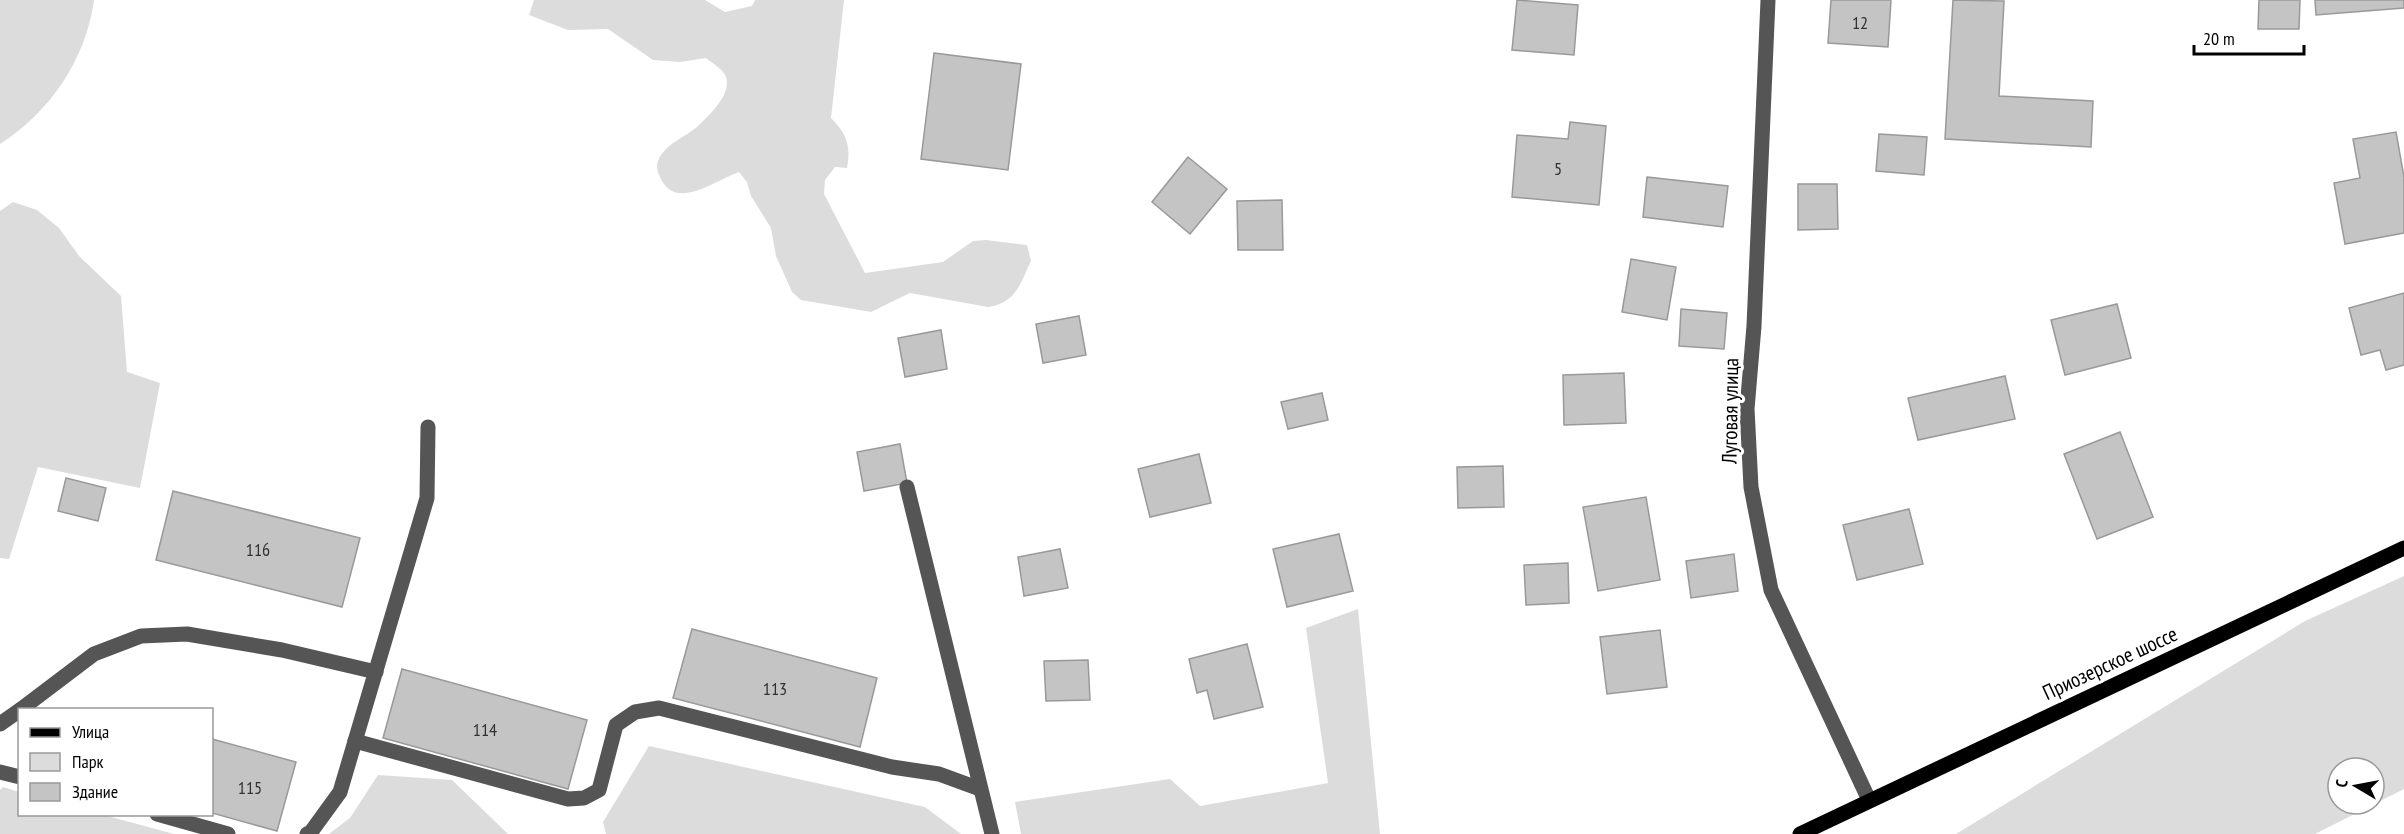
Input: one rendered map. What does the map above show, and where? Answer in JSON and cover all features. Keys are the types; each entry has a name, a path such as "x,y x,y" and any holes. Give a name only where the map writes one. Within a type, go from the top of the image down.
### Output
{"main road":[{"name":"Приозерское шоссе","path":"1800,834 2404,548"}],"street":[{"name":"Луговая улица","path":"1768,0 1754,326 1747,409 1751,487 1771,590 1869,800"},
{"path":"307,834 311,832 340,792 376,672 427,498 428,427"},
{"path":"907,487 992,834"},
{"path":"23,708 94,654 141,636 188,634 282,650 376,672"},
{"path":"355,741 568,799 584,798 599,790 616,725 635,712 659,708 872,762 939,774 980,789"},
{"path":"0,724 18,711"},
{"path":"0,772 18,776"},
{"path":"164,816 228,834"}],"green space":[{"path":"0,0 94,0 83,43 63,82 35,116 0,144"},
{"path":"534,0 705,0 725,12 752,6 755,0 844,0 831,118 844,135 848,147 848,160 847,168 835,167 825,180 824,194 865,273 943,262 973,241 986,240 1027,245 1031,261 1020,285 1011,297 988,307 910,293 871,312 801,300 792,292 776,256 771,228 751,196 747,182 739,172 707,187 685,193 675,192 667,187 659,174 657,163 665,150 697,127 722,98 727,84 722,71 706,58 680,62 653,60 608,29 568,30 529,15"},
{"path":"13,202 37,210 59,228 79,256 121,296 127,372 160,383 140,488 38,467 9,559 0,558 0,211"},
{"path":"2404,576 2404,789 2386,798 2386,756 2326,756 2326,816 2351,816 2315,834 1956,834 2305,621"},
{"path":"1358,609 1380,834 1021,834 1015,802 1170,779 1200,806 1328,783 1306,628"},
{"path":"649,746 925,807 961,834 606,834 603,822"},
{"path":"378,775 452,780 508,834 329,834 350,818"},
{"path":"3,787 18,792 18,816 108,816 174,834 0,834 0,790"}],"building":[{"path":"1517,0 1578,5 1574,55 1512,50"},
{"path":"1831,0 1891,0 1888,47 1828,43"},
{"path":"1953,0 2004,1 1999,96 2093,101 2091,147 1945,139"},
{"path":"2259,0 2300,0 2299,29 2258,29"},
{"path":"2315,0 2404,0 2404,8 2316,15"},
{"path":"934,53 1021,64 1008,170 921,159"},
{"path":"1570,122 1606,126 1599,205 1512,197 1517,135 1568,139"},
{"path":"2396,132 2404,177 2404,233 2345,244 2334,183 2360,178 2353,139"},
{"path":"1879,134 1927,137 1924,175 1876,171"},
{"path":"1188,157 1227,189 1190,234 1152,202"},
{"path":"1647,177 1728,186 1723,227 1643,217"},
{"path":"1798,184 1837,184 1838,229 1798,230"},
{"path":"1282,200 1283,250 1238,250 1237,201"},
{"path":"1631,259 1676,267 1667,320 1622,312"},
{"path":"2404,293 2404,365 2386,370 2380,350 2361,355 2349,308"},
{"path":"2117,304 2131,358 2065,375 2051,320"},
{"path":"1681,309 1727,313 1724,349 1679,346"},
{"path":"1079,316 1086,355 1043,363 1036,324"},
{"path":"941,330 947,369 905,377 898,338"},
{"path":"1624,373 1626,423 1564,425 1563,375"},
{"path":"2005,376 2015,419 1918,440 1908,398"},
{"path":"1322,393 1328,420 1288,429 1281,402"},
{"path":"2120,432 2153,517 2097,539 2064,454"},
{"path":"900,444 907,483 864,491 857,452"},
{"path":"1199,454 1211,503 1150,517 1138,469"},
{"path":"1503,466 1504,507 1458,508 1457,467"},
{"path":"66,478 106,488 98,521 58,511"},
{"path":"173,491 360,538 342,607 156,560"},
{"path":"1646,497 1660,580 1598,591 1583,507"},
{"path":"1909,509 1923,564 1857,580 1843,525"},
{"path":"1339,534 1353,591 1287,607 1273,549"},
{"path":"1060,549 1068,588 1024,596 1018,557"},
{"path":"1734,554 1738,591 1691,598 1686,561"},
{"path":"1568,563 1569,603 1526,605 1524,565"},
{"path":"692,629 877,678 860,747 673,698"},
{"path":"1660,630 1667,687 1607,694 1600,637"},
{"path":"1247,644 1263,707 1214,719 1207,690 1197,693 1189,659"},
{"path":"1088,660 1090,700 1046,701 1044,661"},
{"path":"402,669 587,720 568,789 383,738"},
{"path":"213,739 296,762 277,831 213,813"}]}
